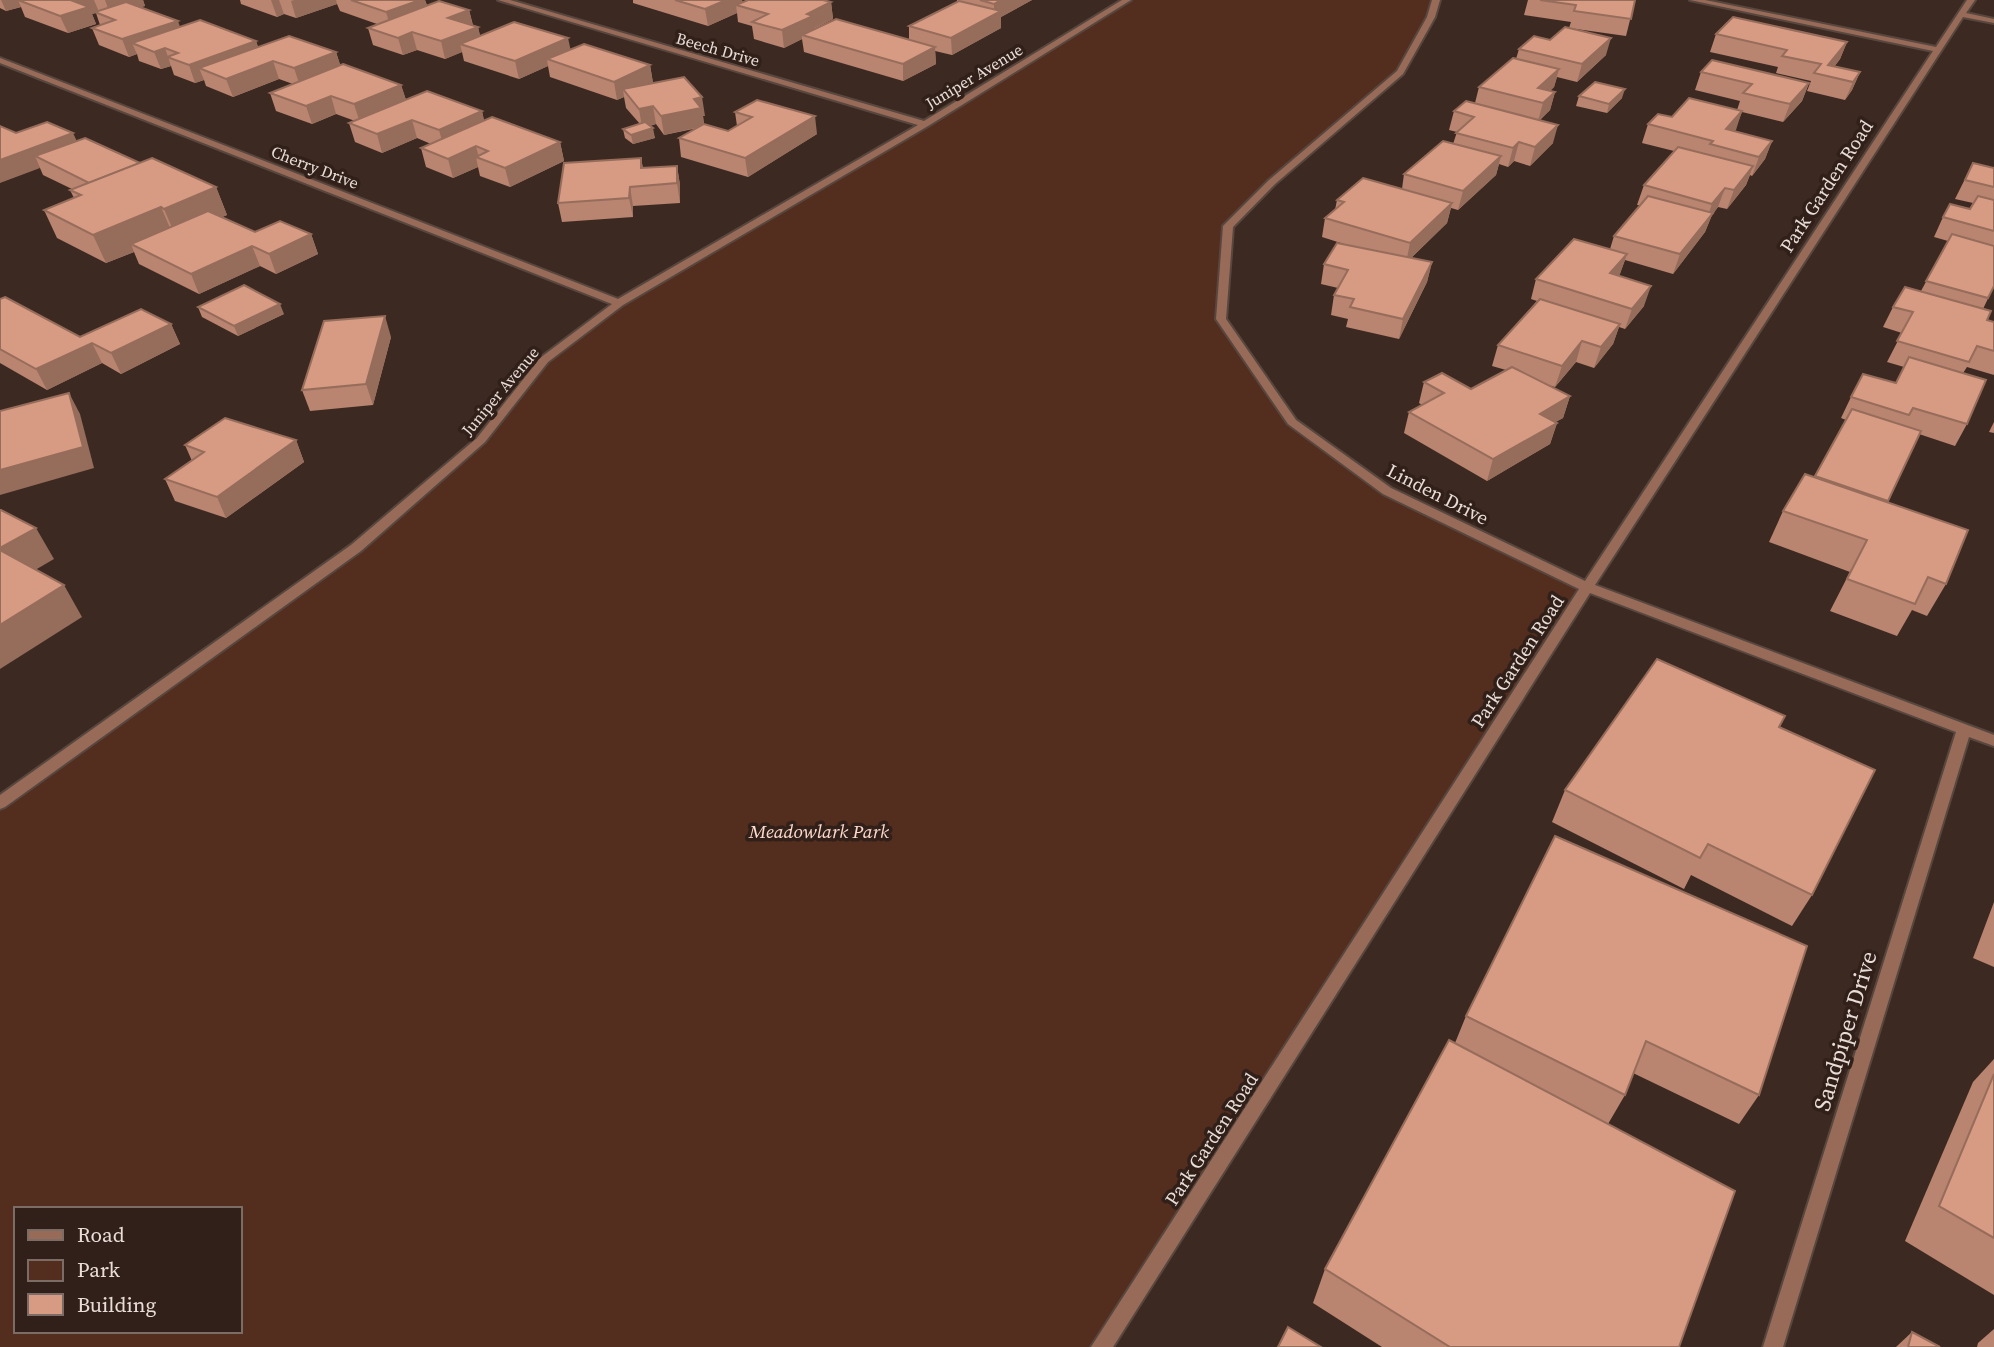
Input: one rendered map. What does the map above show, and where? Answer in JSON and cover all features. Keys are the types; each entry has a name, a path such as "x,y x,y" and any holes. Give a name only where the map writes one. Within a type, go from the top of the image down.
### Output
{"street":[{"name":"Beech Drive","path":"502,0 925,124"},
{"name":"Juniper Avenue","path":"0,803 356,548 481,440 544,360 619,303 925,124 1128,0"},
{"name":"Linden Drive","path":"1436,0 1431,17 1400,72 1272,181 1228,226 1221,319 1292,422 1387,491 1587,587 1994,741"},
{"path":"1694,0 1938,50"},
{"name":"Park Garden Road","path":"1101,1347 1587,587 1971,0"},
{"path":"1962,15 1994,21"},
{"name":"Cherry Drive","path":"0,60 619,303"},
{"name":"Sandpiper Drive","path":"1773,1347 1964,729"}],"green space":[{"name":"Meadowlark Park","path":"1127,0 1436,0 1400,72 1272,182 1228,226 1221,319 1292,422 1387,491 1587,587 1101,1347 0,1347 0,803 356,548 481,440 544,360 619,303 925,124"}],"building":[{"path":"18,0 77,0 73,1 89,7 60,16"},
{"path":"351,0 420,0 386,12"},
{"path":"675,0 726,0 705,9"},
{"path":"748,0 831,2 807,14 813,16 782,30 752,22 768,14 736,5"},
{"path":"980,0 1001,0 994,4"},
{"path":"1540,0 1635,0 1631,19 1574,11 1576,5"},
{"path":"439,1 469,10 448,18 478,27 441,41 412,32 398,38 368,28"},
{"path":"959,1 1001,11 951,38 909,26"},
{"path":"126,2 178,21 122,39 92,28 115,20 95,12"},
{"path":"1733,17 1847,42 1828,65 1860,72 1853,82 1814,73 1821,64 1782,56 1787,50 1716,34"},
{"path":"836,19 935,47 903,64 802,35"},
{"path":"200,20 256,41 189,65 167,57 178,53 165,48 154,52 132,43"},
{"path":"514,22 568,38 515,61 460,44"},
{"path":"1565,27 1611,38 1582,64 1519,49 1534,36 1550,40"},
{"path":"289,36 336,52 294,68 273,61 226,79 199,68"},
{"path":"584,44 650,65 614,82 547,59"},
{"path":"1513,58 1559,69 1538,88 1555,92 1543,103 1479,87"},
{"path":"1712,60 1809,83 1790,104 1743,93 1752,84 1701,72"},
{"path":"343,64 401,85 354,104 331,96 306,106 270,93"},
{"path":"684,77 702,97 694,99 701,108 661,116 653,106 639,109 623,89"},
{"path":"1595,82 1625,89 1609,104 1579,96"},
{"path":"427,91 482,111 439,130 412,120 377,134 349,123"},
{"path":"1689,98 1742,111 1726,129 1772,141 1759,157 1710,144 1713,141 1648,124 1658,114 1672,117"},
{"path":"757,100 815,116 745,158 679,138 704,124 728,131 752,117 735,112"},
{"path":"1466,101 1558,125 1535,147 1519,142 1513,148 1456,133 1474,117 1454,111"},
{"path":"492,117 560,142 505,168 476,157 488,151 476,146 448,159 421,148"},
{"path":"47,122 73,133 0,160 0,126 16,133"},
{"path":"645,122 653,128 631,135 623,129"},
{"path":"85,138 140,163 89,183 35,156"},
{"path":"1443,141 1501,156 1463,191 1404,174"},
{"path":"1678,147 1753,166 1734,190 1725,188 1712,204 1644,185"},
{"path":"152,158 216,187 93,235 44,210 81,195 70,190"},
{"path":"641,158 641,168 677,166 677,183 630,187 629,198 558,203 564,163"},
{"path":"1973,163 1994,168 1994,187 1965,180"},
{"path":"1363,178 1452,203 1410,243 1325,218 1344,202 1337,200"},
{"path":"1648,196 1713,213 1680,254 1614,236"},
{"path":"1978,196 1994,200 1994,231 1943,217 1950,204 1970,209"},
{"path":"208,211 255,232 280,221 311,234 269,254 252,246 191,274 131,244"},
{"path":"1952,234 1994,246 1994,286 1988,298 1926,281"},
{"path":"1574,239 1627,254 1610,273 1651,286 1632,309 1536,279"},
{"path":"1337,243 1432,262 1403,319 1350,307 1354,299 1334,295 1348,270 1324,264"},
{"path":"244,285 280,304 234,326 198,307"},
{"path":"1905,287 1991,311 1987,320 1994,322 1994,351 1977,346 1969,362 1897,341 1913,312 1893,307"},
{"path":"5,297 80,337 141,309 171,324 111,353 92,343 36,369 0,349 0,299"},
{"path":"1540,299 1620,324 1601,347 1582,341 1562,366 1498,345"},
{"path":"385,316 366,384 302,390 324,321"},
{"path":"1909,357 1986,380 1967,424 1913,408 1909,415 1851,397 1863,374 1896,383"},
{"path":"1512,367 1570,396 1540,414 1557,423 1493,459 1409,412 1444,393 1424,382 1442,373 1471,389"},
{"path":"69,393 83,447 0,470 0,411"},
{"path":"1852,409 1921,431 1888,501 1815,476"},
{"path":"225,418 296,440 217,497 165,479 204,452 185,445"},
{"path":"1805,474 1968,530 1946,584 1928,577 1915,604 1847,579 1867,540 1783,511"},
{"path":"1,510 36,528 0,548"},
{"path":"0,550 64,585 0,625"},
{"path":"1657,659 1785,716 1779,727 1875,770 1812,895 1708,844 1700,858 1565,790"},
{"path":"1555,836 1807,946 1759,1095 1646,1041 1625,1095 1466,1016"},
{"path":"1449,1040 1735,1191 1679,1347 1450,1347 1325,1269"},
{"path":"1994,1074 1994,1238 1939,1206"},
{"path":"1288,1327 1321,1347 1278,1347"},
{"path":"1912,1332 1940,1347 1908,1347"}]}
